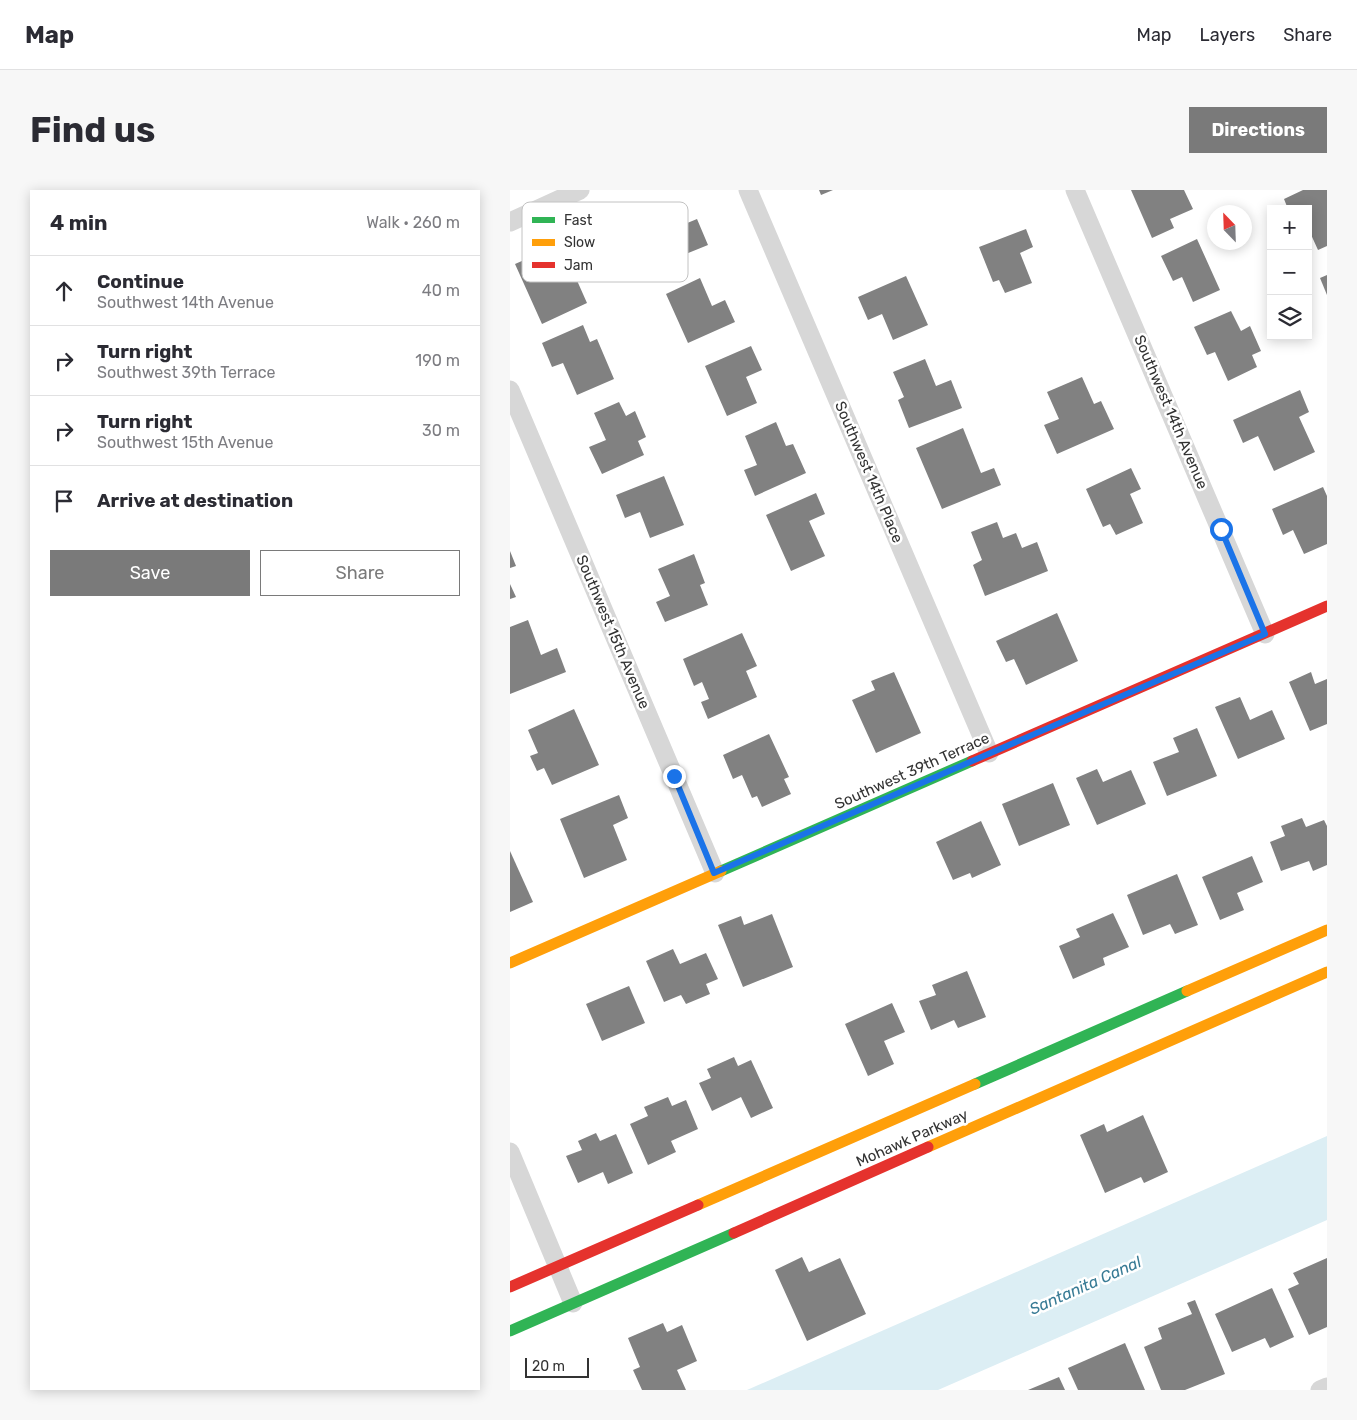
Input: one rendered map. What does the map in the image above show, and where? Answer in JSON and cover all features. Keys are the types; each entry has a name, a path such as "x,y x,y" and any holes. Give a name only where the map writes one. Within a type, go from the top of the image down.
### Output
{"street":[{"path":"554,202 580,190"},
{"name":"Southwest 14th Place","path":"748,190 989,754"},
{"name":"Southwest 14th Avenue","path":"1075,190 1265,634"},
{"path":"510,222 522,217"},
{"name":"Southwest 15th Avenue","path":"510,390 714,873"},
{"name":"Southwest 39th Terrace","path":"510,963 1327,606"},
{"name":"Mohawk Parkway","path":"510,1287 1327,930"},
{"name":"Mohawk Parkway","path":"510,1330 1327,972"},
{"path":"510,1152 573,1303"},
{"path":"1320,1390 1327,1387"}],"water":[{"name":"Santanita Canal","path":"1327,1136 1327,1220 938,1390 747,1390"}],"building":[{"path":"819,190 833,190 821,195"},
{"path":"1131,190 1184,190 1193,209 1170,219 1174,228 1152,238"},
{"path":"1303,190 1327,190 1327,246 1318,250 1312,237 1312,205 1286,205 1284,199"},
{"path":"697,219 708,245 688,253 688,223"},
{"path":"1026,229 1033,247 1020,253 1032,283 1005,293 999,280 993,282 979,247"},
{"path":"1197,239 1220,290 1193,302 1182,277 1173,281 1161,256"},
{"path":"522,261 522,280 515,264"},
{"path":"1327,275 1327,295 1320,278"},
{"path":"906,276 928,325 893,340 882,314 868,320 858,297"},
{"path":"700,278 712,306 725,300 735,322 688,343 666,294"},
{"path":"523,282 578,282 587,303 542,324"},
{"path":"1231,311 1241,331 1250,326 1261,351 1252,355 1257,367 1228,381 1215,352 1207,355 1194,327"},
{"path":"583,325 590,342 597,339 614,379 577,395 563,363 552,367 542,343"},
{"path":"751,346 762,370 746,377 757,403 727,416 705,366"},
{"path":"925,359 936,386 951,380 962,408 909,428 898,400 904,397 893,372"},
{"path":"1082,377 1094,404 1101,401 1114,429 1057,454 1044,425 1059,419 1047,392"},
{"path":"1300,390 1309,412 1299,417 1315,452 1274,471 1258,436 1243,443 1233,420"},
{"path":"619,402 626,416 635,411 646,437 638,441 644,455 602,474 589,447 606,440 594,413"},
{"path":"776,422 786,446 793,444 806,473 755,496 744,470 757,465 745,436"},
{"path":"963,428 981,473 994,468 1001,485 942,509 916,448"},
{"path":"1131,468 1141,489 1130,494 1143,523 1116,535 1110,524 1103,527 1086,489"},
{"path":"664,476 684,525 650,538 640,512 625,518 616,495"},
{"path":"1323,487 1327,496 1327,544 1304,554 1293,530 1283,535 1272,509"},
{"path":"816,493 825,514 809,521 825,556 791,571 766,515"},
{"path":"997,522 1003,538 1016,533 1022,548 1037,542 1048,571 985,596 973,565 982,560 971,532"},
{"path":"510,551 516,566 510,568"},
{"path":"694,554 705,583 700,585 708,605 665,622 656,602 670,596 658,569"},
{"path":"510,584 516,597 510,599"},
{"path":"1057,613 1078,661 1026,685 1014,659 1006,662 996,641"},
{"path":"528,620 541,655 557,648 566,672 510,694 510,627"},
{"path":"742,633 757,666 746,671 757,697 708,719 701,702 709,699 702,682 694,686 683,659"},
{"path":"894,672 921,733 876,753 852,700 875,690 871,681"},
{"path":"1311,672 1315,684 1327,679 1327,724 1310,731 1289,682"},
{"path":"1240,697 1250,720 1272,710 1285,739 1238,759 1215,707"},
{"path":"574,709 599,765 552,785 544,768 537,771 530,756 538,753 528,730"},
{"path":"1197,728 1217,776 1167,796 1153,762 1179,752 1173,738"},
{"path":"769,734 789,777 784,779 791,794 762,807 757,796 752,798 742,775 733,779 723,755"},
{"path":"1097,769 1103,782 1131,770 1146,804 1097,825 1076,778"},
{"path":"1053,783 1070,825 1019,846 1002,804"},
{"path":"619,795 628,818 613,825 627,860 584,878 560,819"},
{"path":"1302,818 1306,827 1324,820 1327,826 1327,865 1313,871 1309,861 1281,871 1270,842 1285,836 1281,826"},
{"path":"981,821 1001,865 972,878 970,873 953,880 936,842"},
{"path":"510,851 533,902 510,912"},
{"path":"1252,856 1263,882 1237,893 1244,910 1220,920 1202,877"},
{"path":"1177,874 1198,925 1175,934 1170,924 1143,935 1127,895"},
{"path":"1113,913 1129,947 1103,958 1105,965 1073,979 1059,946 1080,937 1076,929"},
{"path":"772,914 793,967 743,987 718,925 741,916 744,925"},
{"path":"673,949 680,964 706,953 718,979 706,984 710,994 686,1004 681,995 664,1002 646,961"},
{"path":"967,971 986,1017 958,1028 954,1020 931,1030 919,1001 936,995 932,985"},
{"path":"629,986 645,1023 602,1041 586,1004"},
{"path":"892,1003 905,1032 884,1041 894,1064 868,1076 845,1024"},
{"path":"734,1057 738,1066 751,1060 773,1108 751,1118 741,1097 712,1111 699,1083 711,1078 707,1069"},
{"path":"668,1097 672,1106 686,1100 698,1129 671,1141 676,1152 648,1165 630,1124 648,1116 644,1107"},
{"path":"1143,1115 1168,1172 1144,1183 1141,1177 1105,1193 1080,1135 1104,1124 1107,1132"},
{"path":"596,1133 600,1141 616,1134 633,1173 608,1184 603,1172 578,1183 566,1156 582,1150 578,1141"},
{"path":"802,1257 809,1272 840,1258 866,1314 807,1341 775,1270"},
{"path":"1327,1258 1327,1327 1309,1335 1288,1289 1299,1284 1293,1273"},
{"path":"1272,1288 1294,1337 1270,1348 1265,1338 1232,1352 1215,1314"},
{"path":"1195,1300 1225,1374 1185,1390 1161,1390 1144,1347 1162,1339 1158,1328 1192,1314 1187,1303"},
{"path":"663,1323 667,1332 682,1325 697,1361 677,1370 686,1390 642,1390 633,1370 640,1367 628,1338"},
{"path":"1125,1343 1145,1390 1078,1390 1068,1368"},
{"path":"1059,1377 1065,1390 1028,1390"}],"traffic: fast":[{"path":"721,871 972,761"},
{"path":"975,1084 1187,991"},
{"path":"510,1331 734,1233"}],"traffic: slow":[{"path":"510,963 721,871"},
{"path":"1187,991 1327,930"},
{"path":"928,1147 1327,972"},
{"path":"698,1205 975,1084"}],"traffic: jam":[{"path":"972,761 1327,606"},
{"path":"734,1233 928,1147"},
{"path":"510,1287 698,1205"}],"route":[{"path":"674,776 714,873 1265,634 1221,529"}]}
